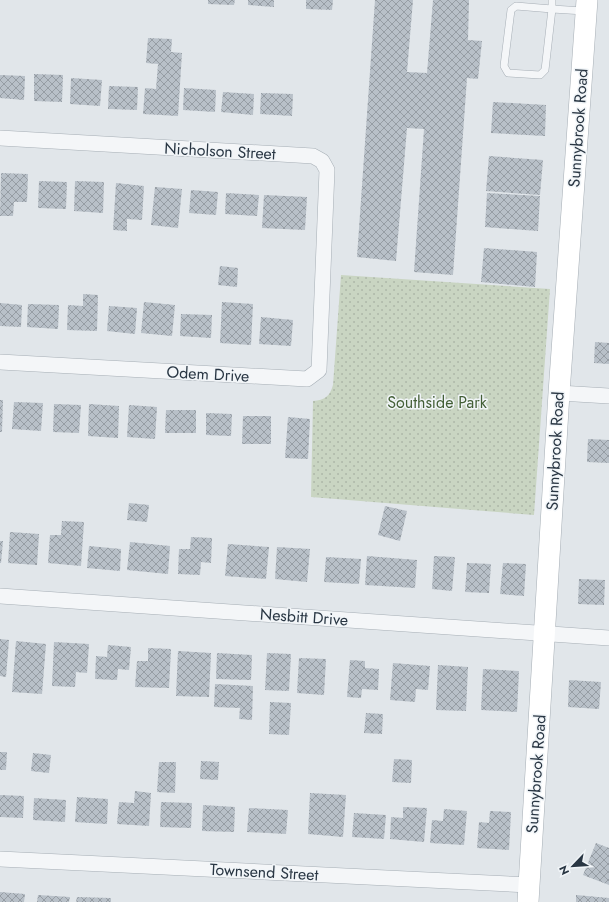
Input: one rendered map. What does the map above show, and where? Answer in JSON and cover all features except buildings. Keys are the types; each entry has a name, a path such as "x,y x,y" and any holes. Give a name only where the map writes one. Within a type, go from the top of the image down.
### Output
{"street":[{"name":"Sunnybrook Road","path":"528,894 559,393 586,6"},
{"name":"Nicholson Street","path":"0,138 313,156 322,161 327,170 324,276"},
{"name":"Odem Drive","path":"0,362 307,379 319,370 324,276"},
{"path":"559,393 609,396"},
{"name":"Nesbitt Drive","path":"0,596 609,638"},
{"name":"Townsend Street","path":"0,859 528,894"}],"lane":[{"path":"552,0 552,9 546,70 540,75 508,73 504,66 511,10 516,6 552,9 586,6"}],"green space":[{"name":"Southside Park","path":"341,275 550,289 534,515 311,497 313,401 321,400 329,395 333,385"}]}
